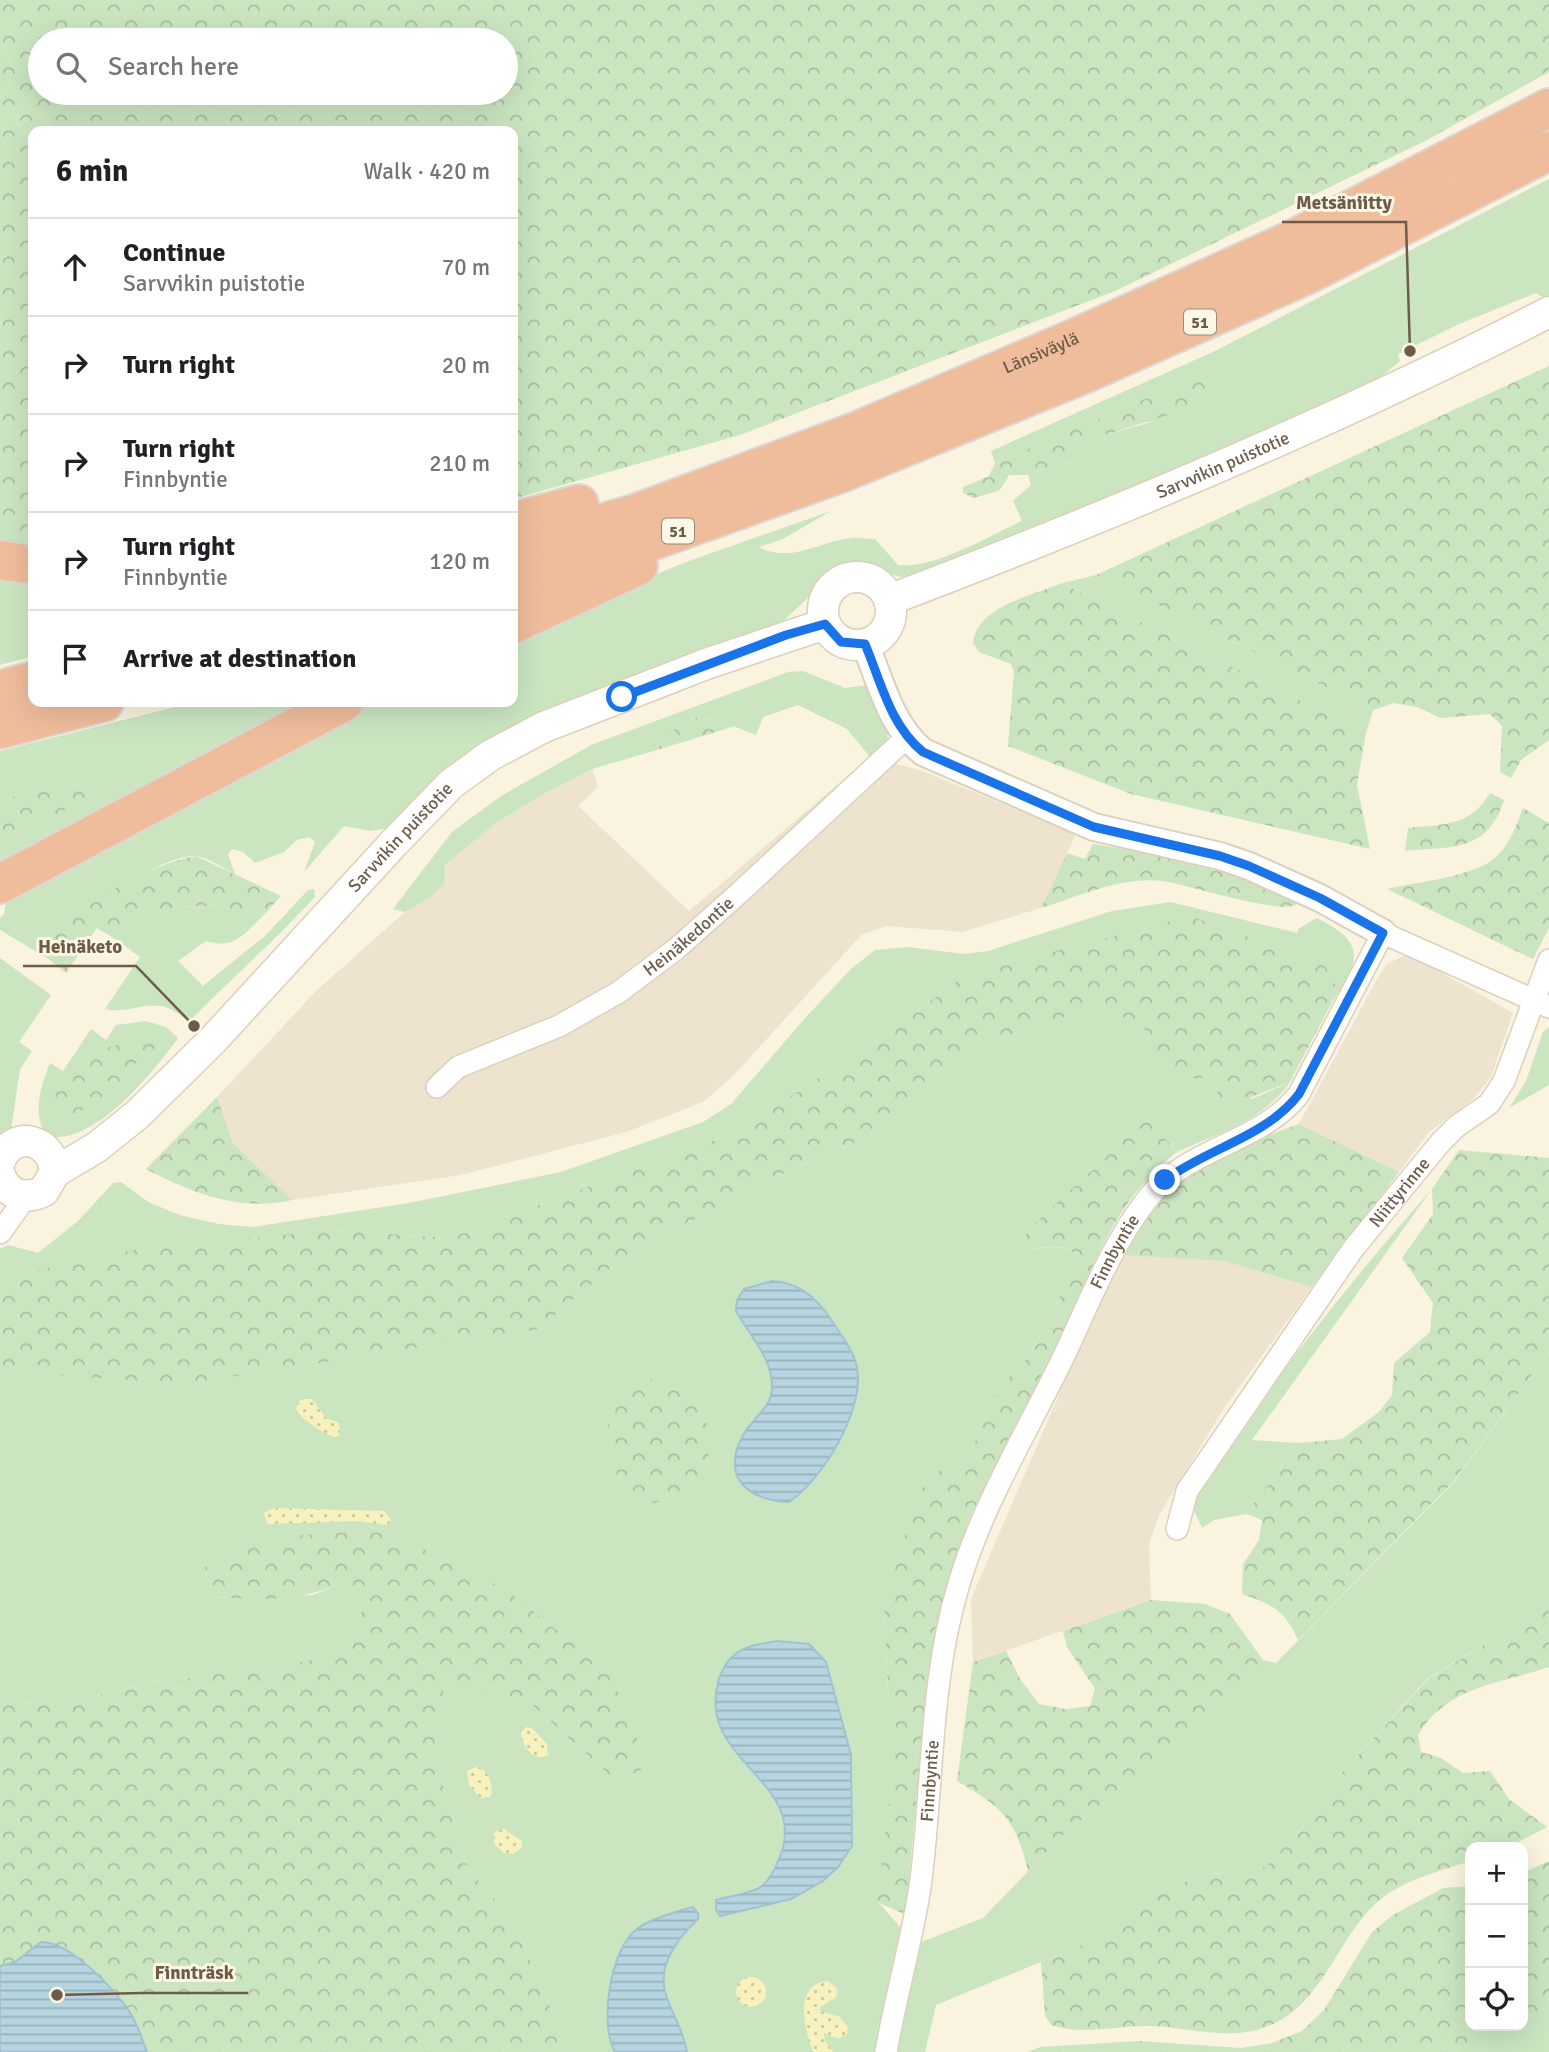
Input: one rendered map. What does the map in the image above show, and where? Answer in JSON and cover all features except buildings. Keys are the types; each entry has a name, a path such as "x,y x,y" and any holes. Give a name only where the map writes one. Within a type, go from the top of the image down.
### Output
{"highway":[{"name":"Länsiväylä","path":"518,549 637,513 855,432 1073,339 1290,241 1549,108"},
{"name":"Länsiväylä","path":"518,582 643,544 841,473 1086,373 1306,275 1549,151"},
{"path":"518,521 855,432"},
{"path":"518,622 841,473"},
{"path":"0,560 28,564"},
{"path":"0,690 28,682"},
{"path":"0,729 85,707"},
{"path":"0,884 335,707"}],"main road":[{"name":"Sarvvikin puistotie","path":"889,600 1176,486 1386,391 1549,312"},
{"path":"850,577 874,581 889,600 891,611 884,632 865,644 841,642 825,624 824,600 839,581 850,577"},
{"name":"Sarvvikin puistotie","path":"26,1197 44,1191 55,1172 97,1147 138,1114 213,1040 392,845 452,784 491,755 544,727 706,664 825,624"},
{"path":"0,1161 7,1149 28,1140 43,1145 49,1151 55,1172"},
{"path":"0,1175 8,1189 26,1197"}],"street":[{"path":"865,644 896,722 906,738 923,752 1094,827 1220,856 1249,866 1320,898 1383,933 1542,1004"},
{"name":"Heinäkedontie","path":"437,1087 458,1067 559,1026 619,992 676,949 906,738"},
{"name":"Finnbyntie","path":"886,2052 910,1946 921,1879 929,1776 949,1629 958,1587 980,1527 1075,1333 1100,1274 1136,1214 1165,1180 1184,1166 1270,1123 1285,1112 1299,1094 1383,933"},
{"name":"Niittyrinne","path":"1177,1529 1186,1491 1353,1249 1440,1143 1457,1126 1489,1104 1504,1081 1542,1004 1549,960"},
{"path":"0,1233 26,1197"}],"shaded area":[{"path":"870,757 920,770 1076,834 1041,908 962,932 887,926 861,935 735,1074 703,1102 626,1132 461,1175 292,1200 233,1143 217,1097 316,991 405,912 467,842 538,797 592,769 598,787 578,806 689,911"},
{"path":"1408,954 1513,1013 1491,1077 1473,1099 1429,1132 1399,1172 1299,1124 1376,981 1387,964"},
{"path":"1119,1255 1224,1261 1312,1287 1224,1408 1159,1515 1149,1544 1151,1600 973,1662 971,1599"}],"green space":[{"path":"0,0 1549,0 1549,72 1425,141 1115,291 740,435 518,498 518,126 28,126 28,545 0,541"},
{"path":"1549,179 1549,295 1544,298 1536,293 1459,324 1398,354 1400,361 1371,385 1269,432 922,575 900,577 860,564 848,564 827,571 808,598 781,623 575,701 390,828 370,831 344,826 304,872 315,842 309,837 297,840 284,852 255,863 243,852 232,849 228,854 235,874 201,857 181,858 161,865 115,889 53,931 40,941 47,958 0,930 0,918 4,914 6,902 79,857 358,707 518,707 518,630 689,561 831,511 781,540 759,547 783,553 806,550 840,540 875,539 898,565 912,565 944,557 977,543 1022,521 1013,501 1031,485 1028,475 1074,459 1105,435 1155,421 1077,431 995,463 991,451 1215,351"},
{"path":"1549,366 1549,740 1521,760 1511,778 1500,772 1502,726 1490,714 1441,718 1417,707 1394,703 1373,710 1096,575"},
{"path":"1203,380 1212,392 1203,404 1105,435 1074,459 1028,475 1009,475 1000,490 974,498 963,493 963,487 989,476 995,463 1187,381"},
{"path":"0,575 28,580 28,657 0,665"},
{"path":"1096,575 1373,710 1366,733 1062,583"},
{"path":"1062,583 1366,733 1357,785 1370,849 1131,794 1008,746 1014,672 1011,664 979,652 973,643 977,630 995,611"},
{"path":"803,671 845,688 870,685 887,726 886,745 880,752 870,757 847,729 798,705 763,717 756,735 716,719 688,717 663,740 657,750 592,769 538,797 493,825 445,865 444,884 430,897 405,912 393,909 452,832 501,796 591,745 788,672"},
{"path":"175,707 300,707 0,869 0,848 98,790 89,783 0,799 0,751"},
{"path":"688,717 716,719 735,726 657,750 663,740"},
{"path":"89,783 99,790 0,848 0,799"},
{"path":"1490,793 1504,800 1497,817 1478,838 1452,847 1405,851 1408,828 1455,822 1474,812"},
{"path":"1523,808 1549,823 1549,928 1533,959 1387,889 1461,874 1487,863 1506,846"},
{"path":"1093,844 1142,852 1230,874 1295,901 1296,905 1271,906 1163,881 1148,880 1101,888 1041,908 1067,853 1085,859"},
{"path":"196,856 281,896 265,914 204,906 186,907 150,915 115,939 97,928 66,973 47,958 40,941 75,915 134,878 155,868"},
{"path":"314,889 315,897 300,913 189,1022 165,1007 105,1009 140,957 115,939 150,915 168,909 204,906 265,914 239,938 225,943 206,941 178,961 203,986 266,935 308,890"},
{"path":"1170,902 1298,933 1298,929 1317,918 1334,928 1352,945 1353,965 1331,1004 1335,984 965,975 895,1028 734,1133 449,1238 333,1230 0,1278 0,1249 8,1245 38,1253 79,1220 113,1183 121,1182 148,1202 180,1215 219,1224 252,1227 409,1203 561,1172 703,1122 731,1104 806,1017 852,968 875,950 907,947 964,954 988,951 1112,911"},
{"path":"1190,916 1324,965 1335,984 1331,1004 1290,1082 1233,1104 1218,1097 1215,1076 1181,1080 1155,1051 1149,1032 1102,1005 984,1044 868,1137 759,1184 619,1261 538,1329 184,1384 0,1371 0,1278 134,1250 334,1230 449,1238 734,1133 895,1028 965,975"},
{"path":"0,958 51,995 19,1042 32,1051 20,1069 11,1130 0,1136"},
{"path":"1102,1005 1150,1032 1155,1051 1203,1077 1215,1076 1252,1099 1290,1082 1279,1095 1253,1116 1177,1152 1144,1116 1026,1251 1060,1248 1079,1257 1031,1354 996,1391 971,1452 925,1480 884,1609 888,1690 897,1735 878,1902 911,1939 911,1946 983,1918 1064,1834 1276,1663 1453,1483 1549,1352 1549,1606 1428,1678 1336,1779 1299,1832 1265,1867 1200,1876 1142,1899 1087,1943 936,2005 925,2052 569,2052 512,1918 468,1869 440,1776 433,1720 445,1686 482,1690 531,1704 616,1781 388,1532 190,1593 225,1598 313,1595 339,1584 358,1597 364,1627 312,1660 147,1684 92,1697 0,1705 0,1371 538,1329 619,1261 759,1184 868,1137 984,1044"},
{"path":"146,1021 166,1027 178,1038 154,1069 122,1103 85,1130 66,1136 48,1136 40,1120 39,1101 50,1063 63,1071 91,1029 106,1040 116,1025"},
{"path":"1549,1027 1549,1085 1509,1108 1526,1081 1543,1032"},
{"path":"160,1035 153,1053 130,1067 120,1085 80,1112 56,1116 55,1084 74,1075 105,1048"},
{"path":"217,1097 233,1143 292,1200 254,1204 235,1202 199,1193 146,1169"},
{"path":"1144,1116 1177,1152 1135,1193 1106,1239 1058,1343 966,1528 952,1575 925,1720 906,1915 877,1902 897,1735 888,1690 884,1609 902,1544 925,1480 971,1452 996,1391 1031,1354 1079,1257 1060,1247 1026,1251 1020,1246 1030,1228 1098,1165"},
{"path":"1299,1124 1399,1172 1312,1287 1224,1261 1119,1255 1152,1208 1177,1183 1228,1153"},
{"path":"1459,1150 1549,1158 1549,1352 1453,1482 1298,1640 1288,1621 1276,1610 1262,1601 1242,1594 1243,1564 1259,1540 1262,1520 1246,1514 1299,1443 1342,1439 1379,1412 1392,1395 1394,1363 1430,1332 1433,1303 1402,1258 1433,1214 1432,1189"},
{"path":"1432,1189 1252,1440 1299,1443 1246,1514 1214,1520 1202,1528 1193,1508 1196,1496 1223,1455 1308,1338"},
{"path":"653,1379 678,1391 698,1408 709,1430 708,1458 701,1481 690,1492 664,1501 629,1504 617,1491 616,1462 606,1415 609,1399 625,1387"},
{"path":"388,1532 507,1590 610,1674 649,1766 616,1781 531,1704 482,1690 445,1687 433,1720 440,1776 468,1869 512,1918 569,2052 147,2052 132,2016 41,1942 15,1962 0,1966 0,1705 92,1697 147,1684 312,1660 364,1627 358,1597 339,1584 285,1598 227,1598 190,1593 201,1572 220,1557 246,1546 276,1539 338,1533"},
{"path":"1151,1600 1205,1604 1230,1614 1263,1660 1276,1663 1064,1834 1028,1871 1018,1838 1005,1816 986,1799 957,1781 973,1662 1006,1651 1020,1679 1039,1704 1065,1709 1090,1706 1095,1689 1067,1647 1063,1631"},
{"path":"1549,1606 1549,1667 1459,1696 1430,1719 1418,1735 1421,1752 1441,1758 1463,1773 1490,1771 1509,1799 1547,1827 1518,1842 1465,1842 1465,1863 1420,1878 1384,1896 1360,1921 1311,1994 1296,2009 1278,2021 1257,2030 1218,2033 1138,2026 1075,2030 1051,2025 1045,2015 1041,1962 1087,1943 1142,1899 1200,1876 1265,1867 1299,1832 1336,1779 1429,1678"},
{"path":"1549,1861 1549,2007 1528,2016 1528,1905 1528,1871"},
{"path":"1465,1886 1465,2031 1494,2031 1454,2052 1028,2052 1040,2047 1139,2041 1241,2048 1272,2043 1302,2031 1324,2010 1372,1932 1393,1915 1443,1888"},
{"path":"1549,2007 1549,2052 1454,2052 1494,2031 1528,2031 1528,2016"}],"sand":[{"path":"312,1399 326,1418 339,1423 340,1435 330,1435 303,1418 296,1409 299,1401"},
{"path":"274,1508 385,1511 391,1520 388,1525 357,1521 268,1524 263,1513"},
{"path":"526,1727 532,1728 547,1744 548,1755 538,1757 526,1748 521,1733"},
{"path":"476,1767 489,1777 492,1789 490,1797 480,1798 469,1785 467,1771"},
{"path":"504,1829 522,1841 522,1848 512,1854 504,1853 494,1844 494,1832"},
{"path":"751,1977 762,1981 766,1992 762,2003 751,2007 740,2003 736,1992 740,1981"},
{"path":"828,1981 837,1988 837,1997 820,2007 820,2011 840,2017 848,2027 847,2034 839,2039 824,2033 825,2041 833,2052 813,2052 805,2021 805,1999 809,1990"}],"water":[{"path":"772,1281 799,1288 821,1306 847,1343 857,1368 858,1385 848,1423 815,1478 789,1502 751,1492 737,1475 735,1465 736,1452 742,1437 765,1408 772,1388 769,1367 736,1311 737,1300 744,1289"},
{"path":"777,1641 809,1644 826,1662 851,1755 852,1846 838,1867 823,1881 791,1899 720,1916 716,1910 716,1900 762,1886 774,1870 785,1838 783,1819 777,1803 729,1743 720,1726 716,1704 718,1681 728,1661 736,1654 750,1647"},
{"path":"693,1907 698,1913 698,1919 676,1943 664,1973 666,1995 687,2052 615,2052 610,2039 608,2006 614,1969 620,1953 628,1939 642,1925"},
{"path":"41,1942 65,1950 105,1982 132,2016 147,2052 0,2052 0,1966 15,1962"}],"place":[{"name":"Metsäniitty","path":"1410,351"},
{"name":"Heinäketo","path":"194,1026"},
{"name":"Finnträsk","path":"57,1995"}],"route":[{"path":"622,697 786,635 825,624 841,642 865,644 896,722 906,738 923,752 1094,827 1220,856 1249,866 1320,898 1383,933 1299,1094 1285,1112 1270,1123 1184,1166 1165,1180"}]}
